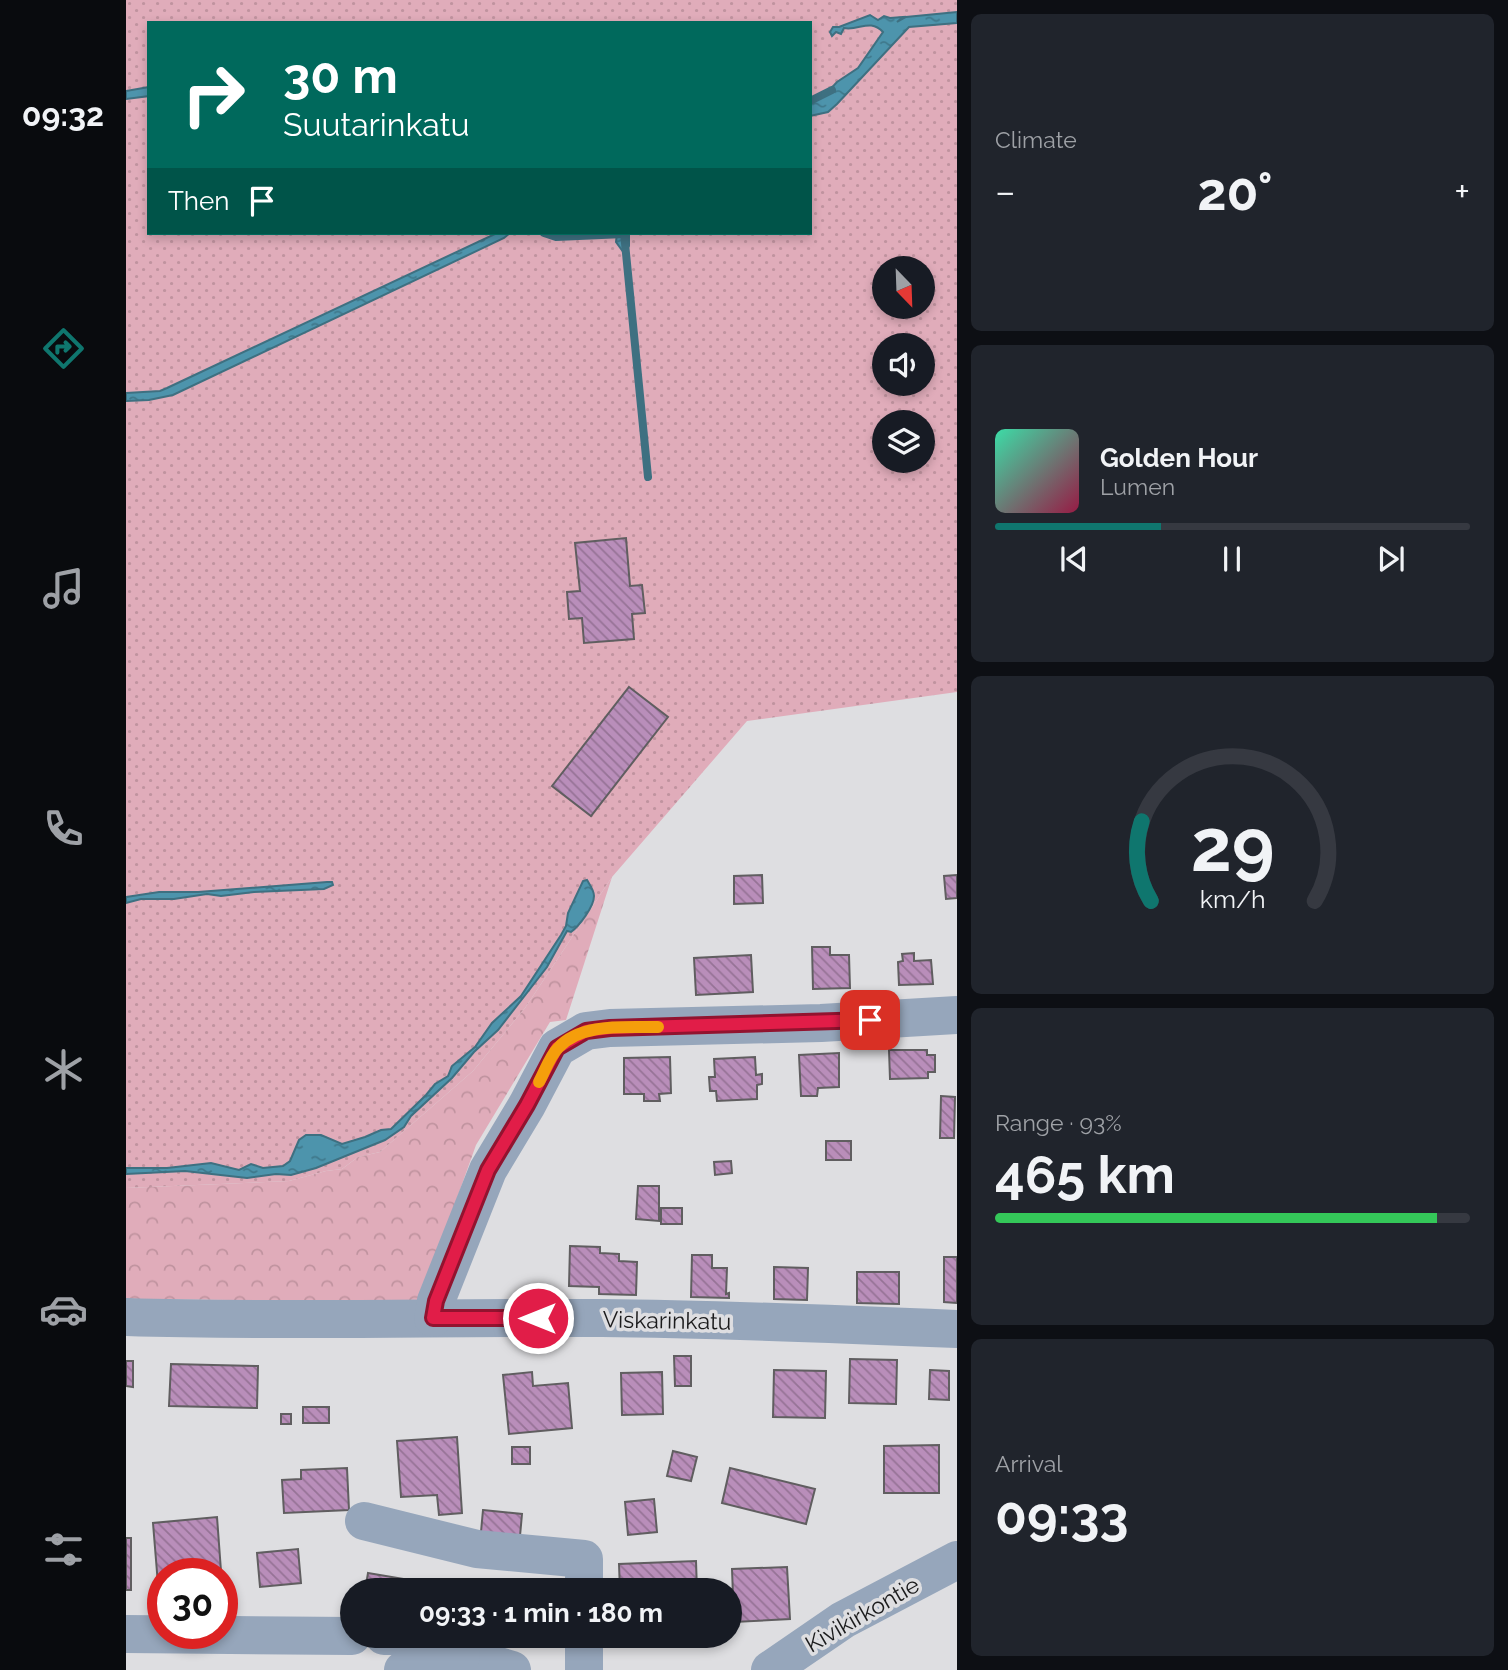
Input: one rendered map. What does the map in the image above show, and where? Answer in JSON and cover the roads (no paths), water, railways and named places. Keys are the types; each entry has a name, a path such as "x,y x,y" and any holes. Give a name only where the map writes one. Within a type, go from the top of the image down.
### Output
{"street":[{"path":"433,1318 436,1301 488,1170 557,1048 571,1038 586,1031 610,1028 821,1023 957,1015"},
{"name":"Viskarinkatu","path":"126,1317 604,1318 957,1329"},
{"path":"364,1521 477,1549 584,1559 584,1578"},
{"name":"Kivikirkontie","path":"769,1670 843,1620 957,1560"},
{"path":"126,1634 340,1636"},
{"path":"439,1648 512,1670"},
{"path":"584,1648 584,1670"},
{"path":"403,1670 466,1656"}],"water":[{"path":"957,12 957,23 909,27 837,104 828,112 812,116 812,100 825,95 837,82 858,68 883,32 869,25 844,28 841,34 836,32 832,36 830,32 833,27 870,15 878,20 884,16 903,17 897,22 906,17"},
{"path":"147,87 147,96 126,99 126,91"},
{"path":"493,235 508,235 173,395 126,401 126,393 160,391"},
{"path":"617,235 629,235 629,246 624,253 616,242"},
{"path":"587,880 594,894 592,905 578,925 571,932 567,931 547,967 498,1030 411,1116 404,1127 385,1140 316,1168 291,1175 247,1178 185,1171 126,1174 126,1168 167,1168 211,1163 239,1170 251,1164 263,1168 283,1166 290,1161 299,1140 306,1135 321,1135 342,1144 391,1129 435,1084 448,1076 452,1066 475,1047 492,1023 521,996 561,935 583,881"},
{"path":"332,882 333,885 324,889 221,896 207,894 174,899 141,899 126,903 126,897 159,892 198,892"}],"waterway":[{"path":"812,100 832,90"},
{"path":"550,235 601,235"},
{"path":"624,235 648,477"}]}
